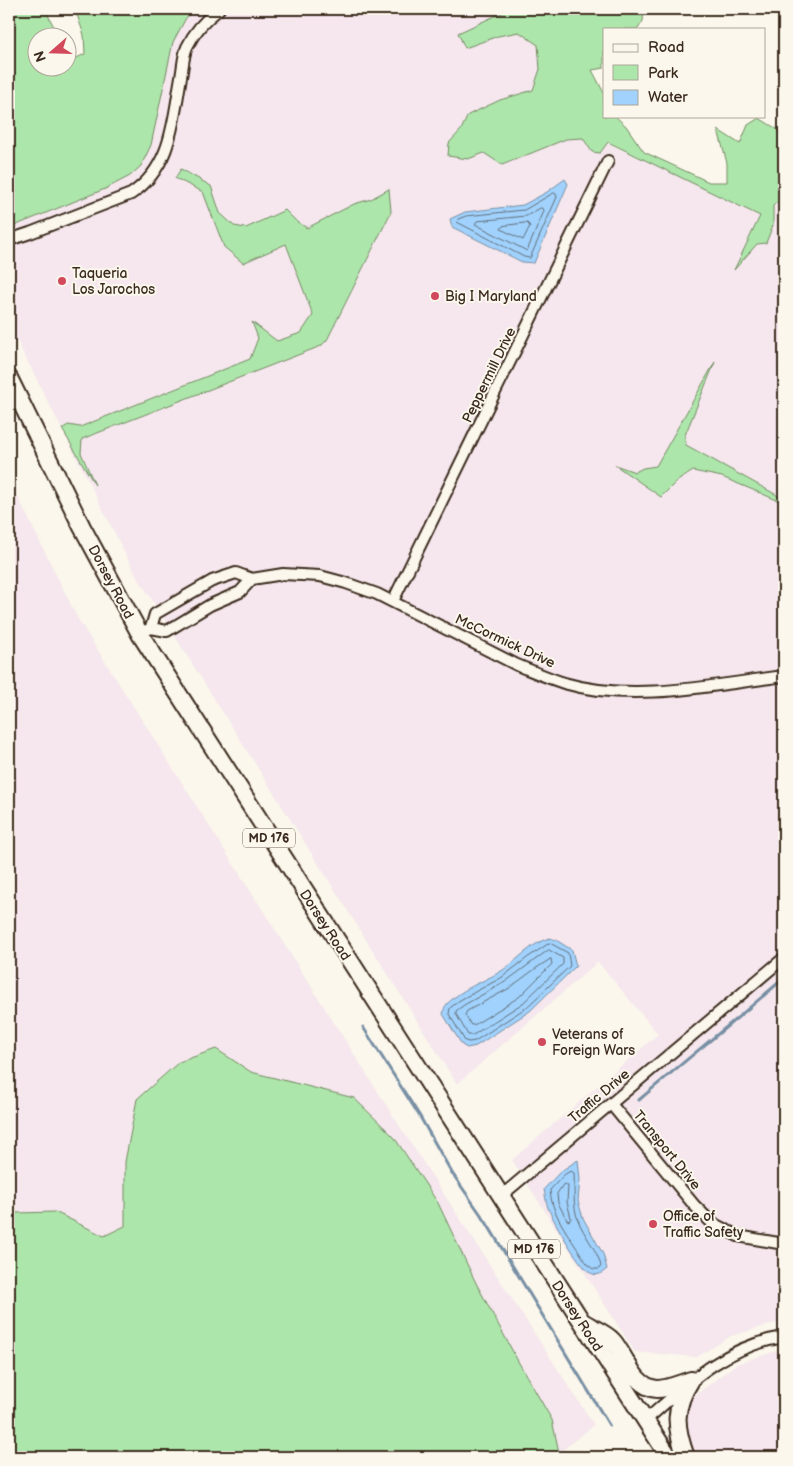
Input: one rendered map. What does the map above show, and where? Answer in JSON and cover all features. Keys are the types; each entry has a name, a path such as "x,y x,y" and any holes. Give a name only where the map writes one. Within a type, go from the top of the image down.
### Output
{"main road":[{"name":"Dorsey Road","path":"9,378 82,527 500,1197 669,1457"},
{"path":"580,1320 612,1340 634,1374 650,1387 657,1389 665,1388 691,1380"},
{"path":"686,1457 676,1421 683,1394 691,1380"}],"street":[{"path":"9,240 131,194 143,186 164,157 187,48 204,21 219,9"},
{"name":"Peppermill Drive","path":"393,601 608,161"},
{"name":"McCormick Drive","path":"146,631 155,614 212,581 236,573 252,579 283,574 320,576 360,587 393,601 525,668 564,683 617,692 646,692 784,676"},
{"path":"146,631 167,631 210,605 240,592 252,579"},
{"name":"Traffic Drive","path":"500,1197 784,958"},
{"name":"Transport Drive","path":"611,1104 694,1205 712,1223 738,1236 784,1244"},
{"path":"645,1421 691,1380 712,1365 734,1352 764,1342 784,1338"}],"shaded area":[{"path":"195,9 524,9 582,132 753,209 784,192 784,1322 731,1336 697,1357 635,1352 512,1160 658,1034 598,962 457,1084 135,573 9,325 9,221 170,46 186,18"},
{"path":"9,479 78,619 397,1122 594,1425 564,1449 572,1457 9,1457"},
{"path":"784,1350 784,1457 698,1457 685,1435 683,1419 693,1397 736,1364"}],"green space":[{"path":"9,9 45,9 54,28 28,28 28,78 78,78 78,57 85,54 84,35 75,9 195,9 186,18 173,42 151,145 141,166 130,176 105,189 9,228"},
{"path":"510,9 644,9 643,21 639,28 603,28 603,68 592,70 603,91 603,118 617,118 626,126 644,152 709,182 727,182 727,163 718,130 740,144 748,125 759,118 777,129 784,142 784,195 773,206 773,225 766,243 757,244 734,270 760,216 608,142 600,153 592,152 583,138 566,139 502,165 484,153 468,159 448,156 449,143 461,130 468,115 500,100 533,90 540,69 538,45 519,32 498,36 465,48 458,33"},
{"path":"181,169 211,186 220,213 234,226 246,228 285,210 296,221 307,228 389,189 391,212 327,340 321,346 82,439 81,453 95,485 62,429 68,425 80,427 250,359 258,338 252,322 277,341 301,333 313,315 286,244 243,263 224,247 203,192 175,178"},
{"path":"715,362 685,435 686,445 784,499 784,503 722,477 693,471 676,482 661,497 615,465 635,472 643,468 656,466"},
{"path":"216,1049 251,1072 354,1098 394,1137 438,1203 476,1283 552,1420 560,1457 9,1457 9,1240 16,1213 55,1212 104,1236 125,1226 125,1162 137,1099 179,1062"}],"water":[{"path":"565,179 568,184 534,263 522,262 452,227 450,219 465,212 523,205 547,192"},
{"path":"550,938 572,950 576,966 530,1011 476,1046 467,1048 462,1045 443,1014 446,1005 465,990 504,969 536,944"},
{"path":"578,1160 580,1179 578,1201 583,1218 603,1254 607,1269 595,1275 582,1265 575,1255 551,1214 545,1196 544,1189 561,1171"}],"waterway":[{"path":"639,1100 784,978"},
{"path":"363,1027 419,1115 452,1173 486,1222 609,1425"}],"place":[{"name":"Taqueria Los Jarochos","path":"62,281"},
{"name":"Big I Maryland","path":"435,296"},
{"name":"Veterans of Foreign Wars","path":"542,1042"},
{"name":"Office of Traffic Safety","path":"653,1224"}]}
